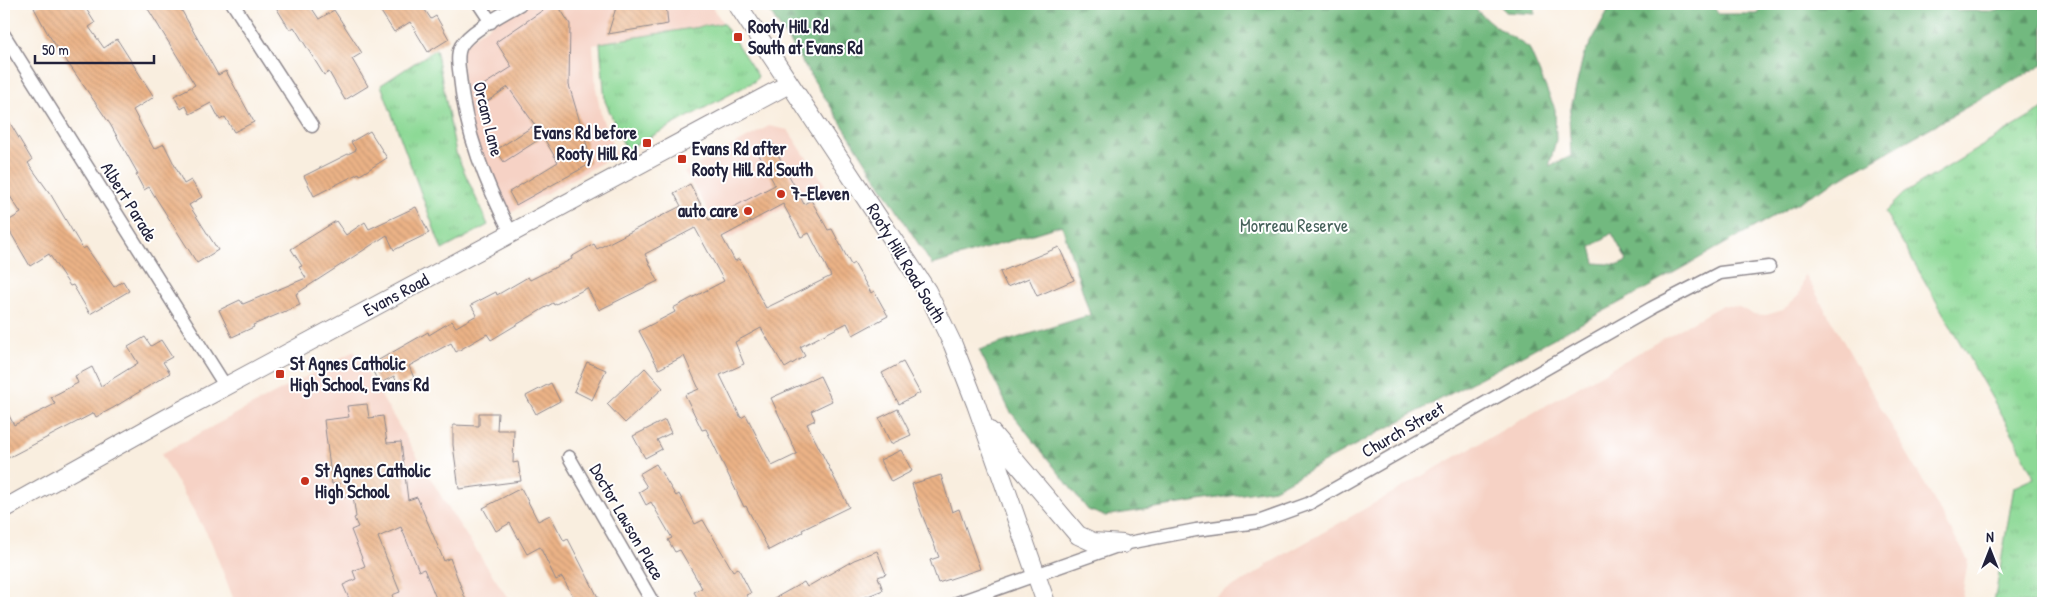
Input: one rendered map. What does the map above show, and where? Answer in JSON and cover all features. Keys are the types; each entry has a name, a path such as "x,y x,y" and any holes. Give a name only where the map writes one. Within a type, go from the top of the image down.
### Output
{"street":[{"path":"232,4 312,126"},
{"path":"479,4 491,22 520,4"},
{"name":"Rooty Hill Road South","path":"737,4 927,291 953,345 983,423 1046,603"},
{"name":"Orcam Lane","path":"491,22 461,46 458,59 461,93 466,119 481,168 511,233"},
{"name":"Albert Parade","path":"4,35 226,387"},
{"name":"Evans Road","path":"4,509 226,387 790,84"},
{"name":"Church Street","path":"957,603 1123,544 1188,531 1258,522 1308,504 1644,313 1720,273 1769,267"},
{"path":"983,423 1078,535 1093,542 1123,544"},
{"name":"Doctor Lawson Place","path":"570,458 653,603"}],"shaded area":[{"path":"520,4 710,4 723,23 593,45 596,88 601,115 616,155 503,217 466,119 461,46"},
{"path":"769,126 788,130 825,185 727,239 684,172"},
{"path":"1805,274 1968,560 1961,603 1204,603 1267,567 1266,565 1722,305 1739,307 1752,314 1766,315 1783,310 1799,295"},
{"name":"St Agnes Catholic High School","path":"354,351 449,509 511,603 235,603 210,539 161,454"}],"green space":[{"name":"Morreau Reserve","path":"765,4 1469,4 1495,26 1529,48 1555,109 1556,140 1549,167 1571,156 1569,117 1583,57 1612,4 1711,4 1719,14 1758,14 1761,4 1951,4 1958,11 1996,11 2011,7 2012,4 2043,4 2043,64 1643,290 1274,489 1105,516 1088,510 1010,411 979,350 1090,315 1062,225 932,265","holes":["1612,233 1627,261 1619,265 1595,263 1591,247"]},
{"path":"1498,4 1535,4 1535,14 1506,12"},
{"path":"723,23 758,76 755,81 626,150 605,101 600,43"},
{"path":"436,49 456,153 488,225 442,250 381,85"},
{"path":"2043,109 2043,603 1994,603 2014,487 2034,478 2016,440 1885,212 1903,194"}],"building":[{"path":"42,4 83,4 95,23 89,27 104,48 117,39 154,97 133,110 154,149 164,144 184,184 191,180 202,197 189,205 218,250 197,263 149,187 144,190 136,175 138,174 110,124 48,34 34,8"},
{"path":"145,4 178,4 218,75 226,71 254,122 234,132 225,117 220,120 211,103 190,114 186,106 181,109 174,96 195,85"},
{"path":"274,4 309,4 319,19 334,10 362,53 352,59 368,86 345,100 329,72 324,75 294,27 290,30"},
{"path":"376,4 421,4 431,19 436,16 449,39 428,52 410,22 394,32"},
{"path":"617,4 666,4 668,24 608,34"},
{"path":"549,6 559,7 570,24 569,85 587,146 590,164 516,205 509,192 558,162 543,137 504,162 496,150 535,125 508,87 482,105 477,89 512,67 496,42"},
{"path":"4,113 32,160 28,163 51,195 83,249 86,247 114,287 123,281 129,291 90,314 73,285 70,286 49,254 30,266 5,223 21,213 4,187"},
{"path":"370,131 387,158 360,175 359,173 314,196 304,176 356,150 351,142"},
{"path":"771,141 804,204 811,200 828,230 832,229 851,265 854,263 871,293 874,291 888,316 853,335 847,323 800,347 805,356 785,368 761,328 735,342 744,364 720,375 741,418 746,415 772,466 797,454 771,398 820,376 832,401 811,411 815,420 807,424 849,507 802,530 803,532 769,550 746,506 744,507 706,429 702,430 685,395 699,389 684,356 659,369 639,331 675,312 673,308 724,281 695,228 645,254 658,281 599,310 587,288 554,305 553,303 491,340 487,334 456,352 451,343 409,366 414,378 398,385 394,376 379,384 370,365 428,332 429,335 452,321 456,327 477,315 471,305 496,292 497,295 528,277 530,280 572,259 571,257 594,244 597,249 681,206 674,193 690,184 709,220 775,185 756,149","holes":["783,204 801,237 809,233 831,276 766,308 739,259 735,261 722,237"]},
{"path":"416,207 429,233 394,250 387,235 296,294 300,305 253,325 254,327 232,337 219,310 240,300 243,304 306,278 299,267 302,266 291,249 336,221 346,235 365,222 369,229"},
{"path":"1059,247 1074,280 1037,296 1029,278 1007,287 1000,272"},
{"path":"145,337 151,346 161,340 172,357 163,362 170,373 96,417 94,413 4,460 4,406 14,425 55,404 51,397 78,383 75,376 92,367 101,386 138,363 128,347"},
{"path":"587,362 606,370 592,400 574,391"},
{"path":"903,362 920,393 899,404 882,373"},
{"path":"645,368 663,388 625,423 607,404"},
{"path":"551,383 560,401 536,414 526,396"},
{"path":"367,404 369,418 383,416 387,443 401,442 408,500 417,497 444,561 450,558 467,603 438,603 424,569 419,571 401,527 378,537 400,592 392,595 395,603 351,603 343,585 356,579 353,571 365,566 351,530 358,527 354,518 356,517 353,496 341,498 339,483 332,484 324,420 349,417 347,406"},
{"path":"898,409 911,435 891,444 879,418"},
{"path":"479,413 498,413 497,430 514,430 513,463 518,462 521,481 459,489 453,445 453,425 479,426"},
{"path":"665,420 671,433 657,440 662,449 645,458 633,436"},
{"path":"901,450 912,471 891,482 880,460"},
{"path":"656,464 676,496 679,494 695,524 703,520 733,571 738,568 751,593 746,595 751,603 700,603 694,592 702,588 680,550 675,552 668,540 672,538 651,502 646,505 639,492 647,487 639,474"},
{"path":"941,475 952,512 959,509 980,569 938,583 930,560 939,557 912,484"},
{"path":"521,488 538,521 550,515 564,541 568,539 601,603 577,603 562,577 556,580 540,547 527,554 510,523 496,531 483,508"},
{"path":"877,551 886,574 878,577 883,590 851,603 766,603 804,582 807,587 854,560"}],"place":[{"name":"Rooty Hill Rd South at Evans Rd","path":"738,37"},
{"name":"Evans Rd before Rooty Hill Rd","path":"647,143"},
{"name":"Evans Rd after Rooty Hill Rd South","path":"682,159"},
{"name":"7-Eleven","path":"781,194"},
{"name":"auto care","path":"748,211"},
{"name":"St Agnes Catholic High School, Evans Rd","path":"280,374"},
{"name":"St Agnes Catholic High School","path":"305,481"}]}
